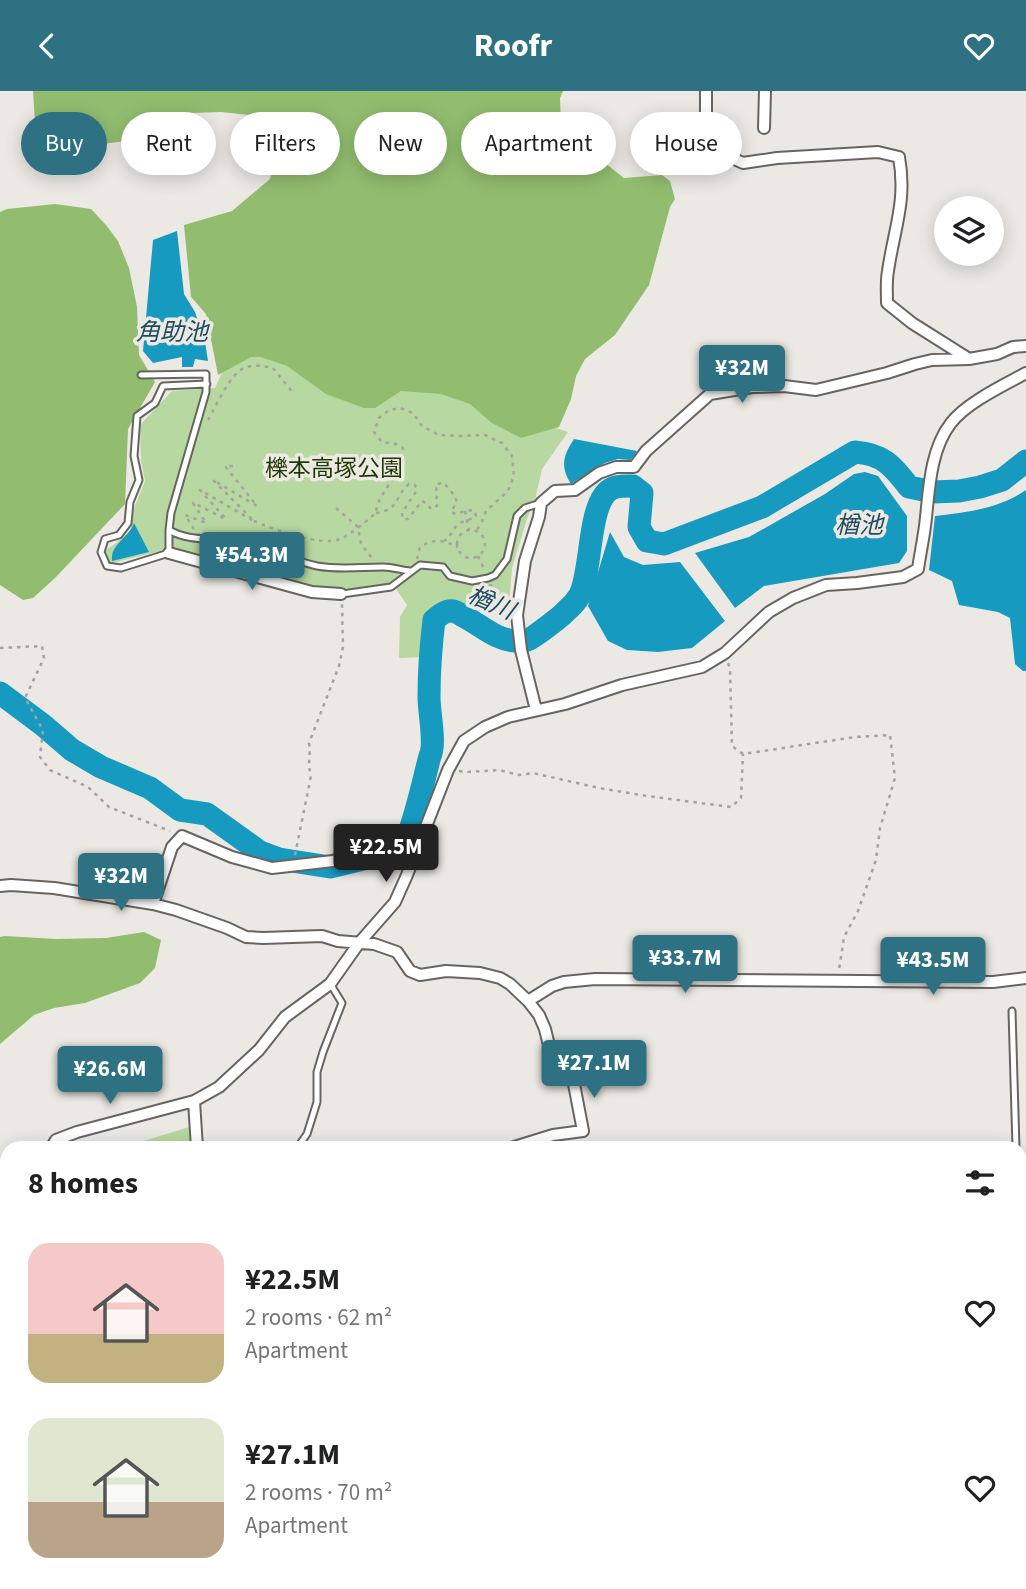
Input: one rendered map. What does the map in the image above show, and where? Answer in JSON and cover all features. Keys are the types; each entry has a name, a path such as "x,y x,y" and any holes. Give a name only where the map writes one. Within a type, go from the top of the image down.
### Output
{"street":[{"path":"706,91 706,117 710,139 719,152 743,163 777,158 878,152 899,157 902,176 901,207 887,272 887,303 912,323 969,359"},
{"path":"764,128 765,91"},
{"path":"536,710 521,650 517,615 525,561 541,502 555,491 575,490 599,473 616,467 635,467 646,451 710,394 752,387 816,390 932,360 969,359 1026,346"},
{"path":"55,1141 77,1132 194,1101 219,1087 259,1050 285,1017 330,983 359,943 395,902 448,770 464,741 485,727 508,717 565,704 622,685 702,667 725,653 769,612 793,598 826,585 903,577 918,569 936,451 951,423 983,397 1026,373"},
{"path":"169,552 303,589 341,594"},
{"path":"153,904 172,847 182,836 254,865 272,868 333,861 423,832"},
{"path":"0,886 54,888 153,904 214,923 246,937 322,936 338,941 374,944 397,952 410,971 421,975 446,971 480,973 500,978 528,1001 539,1015 554,1066 569,1076 574,1084 583,1131 534,1141"},
{"path":"528,1001 564,982 595,979 993,982 1026,978"},
{"path":"194,1101 197,1141"}],"lane":[{"path":"141,375 206,374 207,384 206,392 171,513 169,552 121,568 107,566 101,552 104,539 119,535 128,523 130,502 139,479 134,456 137,416 155,403 163,386 207,384"},
{"path":"341,594 391,587 420,565 443,567 450,576 472,581 495,575 507,559 516,516 525,508 541,502"},
{"path":"169,530 193,539 226,541 266,550 318,566 348,569 385,567 410,572"},
{"path":"302,1141 317,1103 317,1072 342,1003 330,983"},
{"path":"1012,1011 1016,1141"}],"path":[{"path":"203,428 235,375 246,367 273,368 295,394"},
{"path":"376,513 377,503 403,460 403,448 382,442 374,432 379,418 389,410 400,408 413,413 422,426 439,435 485,435 502,443 512,456 514,476 508,491 486,511 476,531"},
{"path":"239,465 225,466 257,506 213,480 254,521"},
{"path":"193,539 195,531 185,515 206,523 193,503 226,519 200,489 254,521 278,531 318,540 338,540 376,513 392,507 404,488 410,484 415,485 417,490 402,513 403,519 408,519 422,501 431,509 437,506 436,484 444,483 457,502 451,512 456,514 474,510 476,516 462,521 452,536 444,541"},
{"path":"336,508 358,527 361,544 370,557 385,567"},
{"path":"465,511 469,530"},
{"path":"476,531 485,540 483,552 472,558 466,557 460,553 458,539 462,533 476,531"},
{"path":"420,565 416,560 420,547 429,541 444,541 458,547"},
{"path":"294,865 311,776 308,764 309,743 339,666 343,647 341,594"},
{"path":"0,648 42,646 44,659 25,698 43,730 40,757 50,769 88,787 109,807 182,836"},
{"path":"725,653 730,669 732,746 743,754 855,737 890,736 895,778 880,828 876,860 858,911 844,937 838,980"},
{"path":"448,770 499,770 519,775 533,773 635,794 731,807 741,799 743,754"}],"green space":[{"path":"33,91 563,91 560,98 560,112 461,112 461,175 616,175 616,172 624,178 662,175 670,181 675,199 670,207 649,285 615,335 585,359 576,376 571,399 559,427 521,438 492,423 470,404 441,394 401,391 375,408 364,408 326,394 287,366 261,357 251,357 218,375 206,314 191,297 184,225 232,211 270,179 271,175 340,175 340,112 121,112 121,142 107,143 107,112 34,112"},
{"path":"55,204 91,209 118,241 129,268 137,307 139,355 155,382 128,429 125,504 55,578 33,598 23,600 0,585 0,212"},
{"name":"櫟本高塚公園","path":"263,341 568,432 542,469 535,500 512,568 509,606 494,614 450,604 424,621 423,657 399,658 400,617 407,605 392,583 339,591 303,586 164,550 112,563 106,558 106,550 131,530 131,516 145,481 141,461 140,425 172,391 215,388 229,357"},
{"path":"144,932 161,940 155,968 140,983 85,1003 54,1008 34,1015 0,1044 0,937 106,938"},
{"path":"196,1125 195,1141 143,1141"}],"water":[{"name":"角助池","path":"177,231 184,294 195,312 208,361 195,359 193,367 182,367 182,357 153,363 143,351 153,240"},
{"path":"574,439 637,451 630,460 618,459 605,463 571,484 565,472 564,461"},
{"name":"楢池","path":"865,472 878,476 907,516 907,551 899,563 764,586 735,608 695,553 749,537 825,494 854,474"},
{"name":"楢池","path":"1026,490 1026,671 1023,671 1015,664 1010,618 998,612 959,605 952,581 929,570 935,516 994,506"},
{"path":"134,523 149,552 112,561 114,550"},
{"path":"610,532 624,557 643,565 680,562 725,621 692,648 658,652 627,650 608,641 588,606"}],"waterway":[{"name":"楢川","path":"0,693 72,750 101,767 150,788 180,810 207,814 260,852 279,859 330,867 404,846 432,751 429,687 434,620 445,612 453,611 495,635 516,641 530,639 547,627 570,608 580,595 587,571 597,511 602,499 611,489 633,486 642,493 639,527 647,541 664,544 762,507 855,452 880,458 898,473 909,487 933,492 959,491 1002,480 1026,461"}]}
